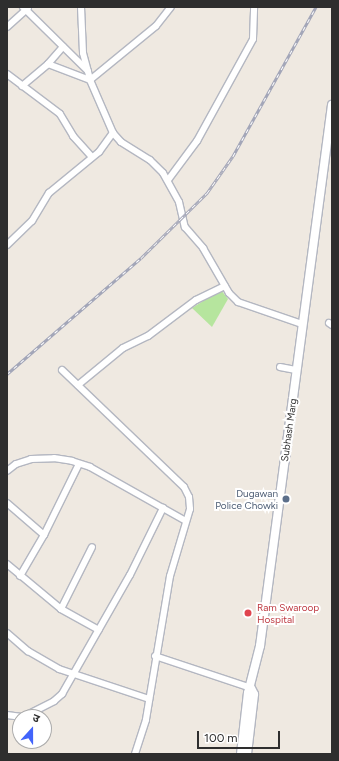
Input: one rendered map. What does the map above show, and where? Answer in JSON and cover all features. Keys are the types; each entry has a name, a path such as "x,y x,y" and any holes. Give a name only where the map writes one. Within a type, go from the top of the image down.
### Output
{"main road":[{"name":"Subhash Marg","path":"247,754 254,694 251,688 260,646 332,105"},
{"path":"241,754 248,693 251,688"}],"street":[{"path":"81,7 83,53 90,80 113,133 121,142 150,160 168,180 179,202 185,227 203,248 225,286 238,302 302,324"},
{"path":"90,80 156,26 171,7"},
{"path":"168,180 197,141 253,39 254,7"},
{"path":"7,27 26,8 88,71"},
{"path":"22,86 48,64 64,47"},
{"path":"48,64 90,80"},
{"path":"7,74 60,114 72,136 92,158"},
{"path":"7,245 32,222 49,193 92,158 113,133"},
{"path":"78,385 123,348 148,336 196,300 225,286"},
{"path":"280,367 296,370"},
{"path":"62,370 184,486 190,509 170,576 155,656 146,720 135,754"},
{"path":"7,471 16,464 31,459 54,458 90,467 186,521"},
{"path":"20,576 44,536 79,464"},
{"path":"7,503 44,536"},
{"path":"38,709 54,701 74,675 164,508"},
{"path":"61,609 92,547"},
{"path":"7,564 61,609 99,630"},
{"path":"8,635 28,651 74,675 149,699"},
{"path":"155,656 251,688"}],"green space":[{"path":"221,290 228,299 212,327 192,308"}],"railway":[{"path":"7,374 141,258 207,193 233,156 316,7"}],"place":[{"name":"Dugawan Police Chowki","path":"286,499"},
{"name":"Ram Swaroop Hospital","path":"248,613"}]}
